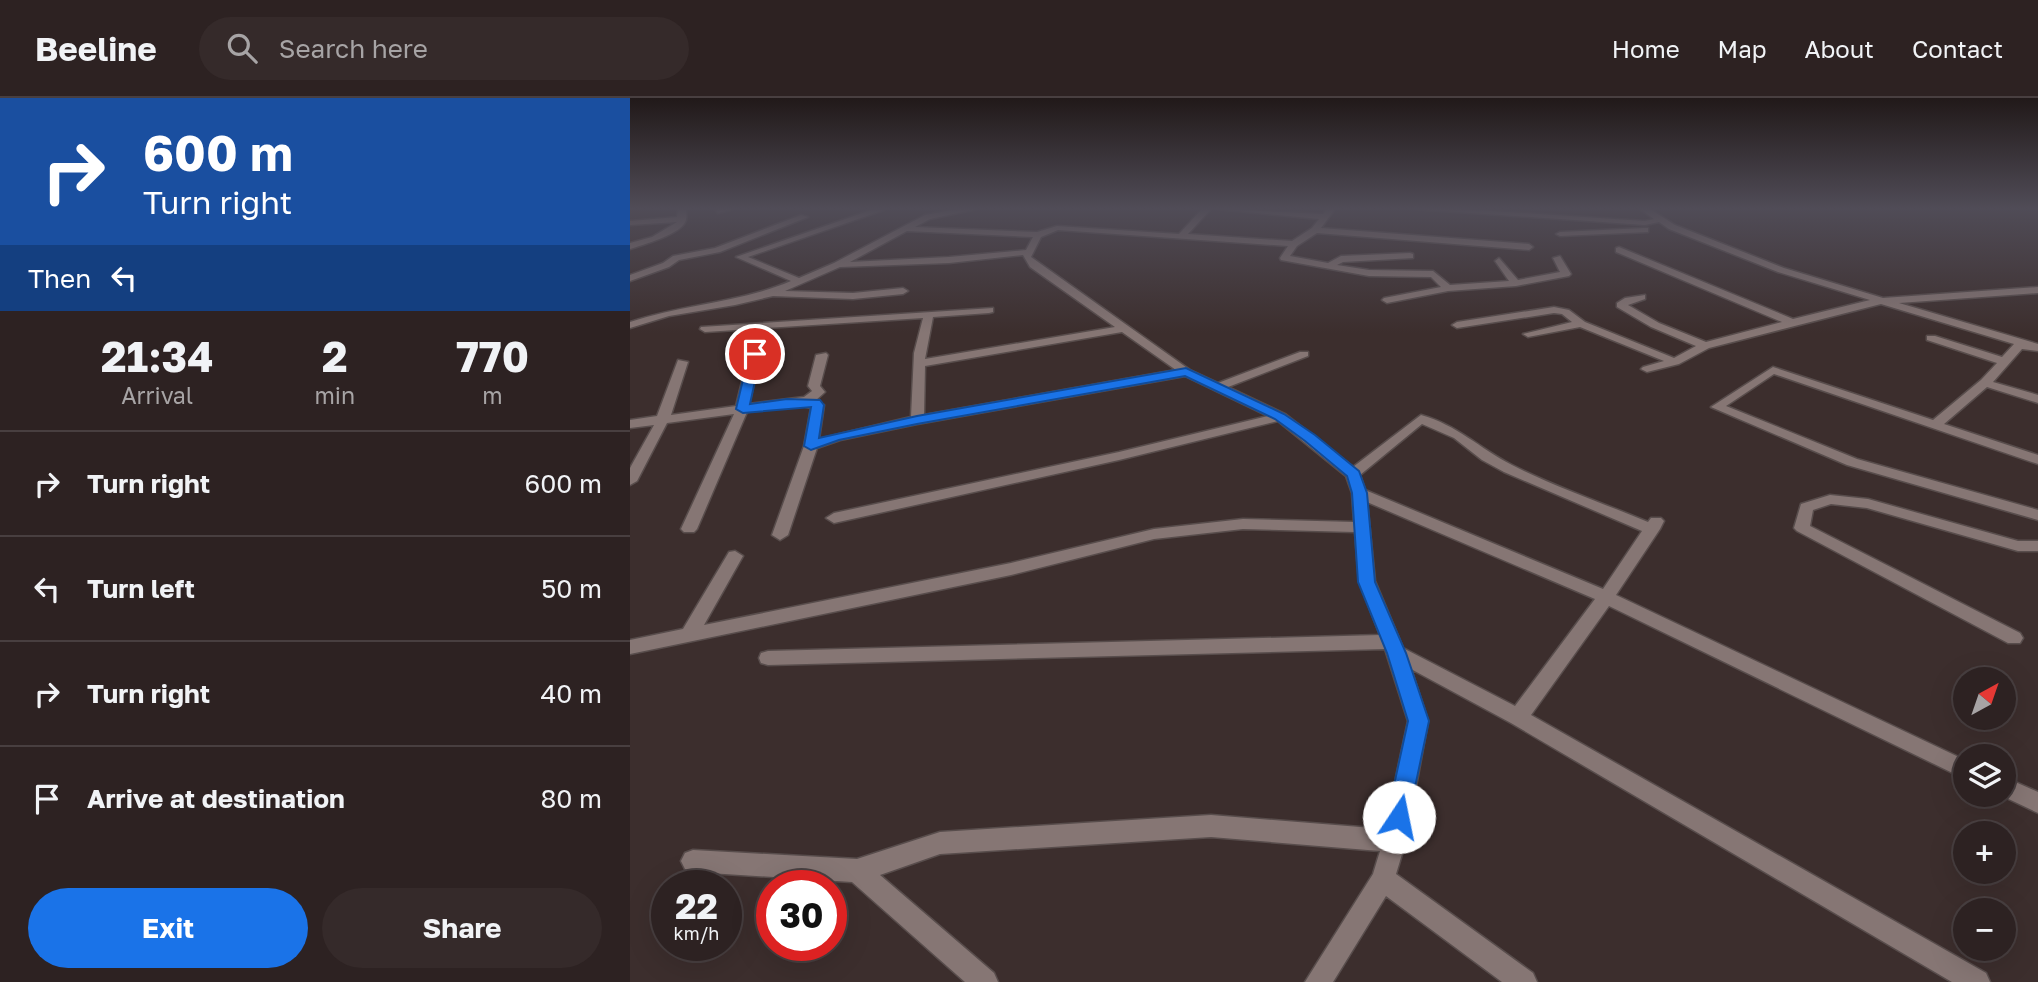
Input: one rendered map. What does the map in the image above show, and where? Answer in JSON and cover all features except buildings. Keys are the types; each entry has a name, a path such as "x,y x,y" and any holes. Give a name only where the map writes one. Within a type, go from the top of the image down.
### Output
{"street":[{"path":"630,278 666,265 676,258 716,250"},
{"path":"760,250 740,257 799,281"},
{"path":"630,324 667,313 736,302 771,293 864,250"},
{"path":"1288,250 1283,256 1285,259 1386,274 1433,274 1448,288"},
{"path":"1620,250 1793,324"},
{"path":"1731,250 1781,270 1881,301 2035,344"},
{"path":"836,265 949,260 1028,252 1026,257 1033,265 1186,372 1280,417 1353,474 1359,493 1367,582 1418,721 1394,841 1383,879 1318,982"},
{"path":"1330,265 1341,259 1410,256"},
{"path":"1387,300 1448,288 1516,283 1566,274 1557,258"},
{"path":"1499,261 1516,283"},
{"path":"1647,369 1675,362 1705,346 1881,301 2038,290"},
{"path":"771,293 843,296 903,291"},
{"path":"1642,297 1628,300 1621,305 1655,325 1705,346"},
{"path":"705,329 989,310"},
{"path":"1457,325 1554,310 1565,313 1581,324 1675,362"},
{"path":"917,420 920,363 918,350 929,314"},
{"path":"1528,334 1581,324"},
{"path":"920,363 1124,329"},
{"path":"1931,338 2003,361"},
{"path":"1936,424 1985,383 2018,346 2035,344"},
{"path":"689,529 743,409 755,354"},
{"path":"630,424 808,400 819,392 814,386 822,355"},
{"path":"1215,388 1304,355"},
{"path":"630,481 663,419 682,362"},
{"path":"2038,460 1773,370 1717,407 1852,462 2038,516"},
{"path":"811,446 836,437 917,420 1186,372"},
{"path":"1985,383 2038,399"},
{"path":"780,535 811,446 818,405 810,402 787,403"},
{"path":"834,517 1119,456 1280,417"},
{"path":"1353,474 1421,419 1459,435 1487,457 1510,469 1654,525 1606,597 1518,717"},
{"path":"1359,493 1606,597 1953,764"},
{"path":"2014,638 1802,528 1806,508 1830,499 1868,504 2018,546 2038,546"},
{"path":"630,647 1011,569 1154,534 1243,524 1363,527"},
{"path":"688,635 735,556"},
{"path":"768,658 1393,648 1518,717 1977,982"},
{"path":"2016,793 2038,803"},
{"path":"693,861 857,871 940,843 1211,826 1394,841"},
{"path":"857,871 985,982"},
{"path":"1383,879 1524,982"}],"route":[{"path":"755,354 743,409 787,403 815,403 818,405 811,446 836,437 917,420 1186,372 1280,417 1310,438 1353,474 1359,493 1367,582 1396,653 1418,721 1399,817"}]}
